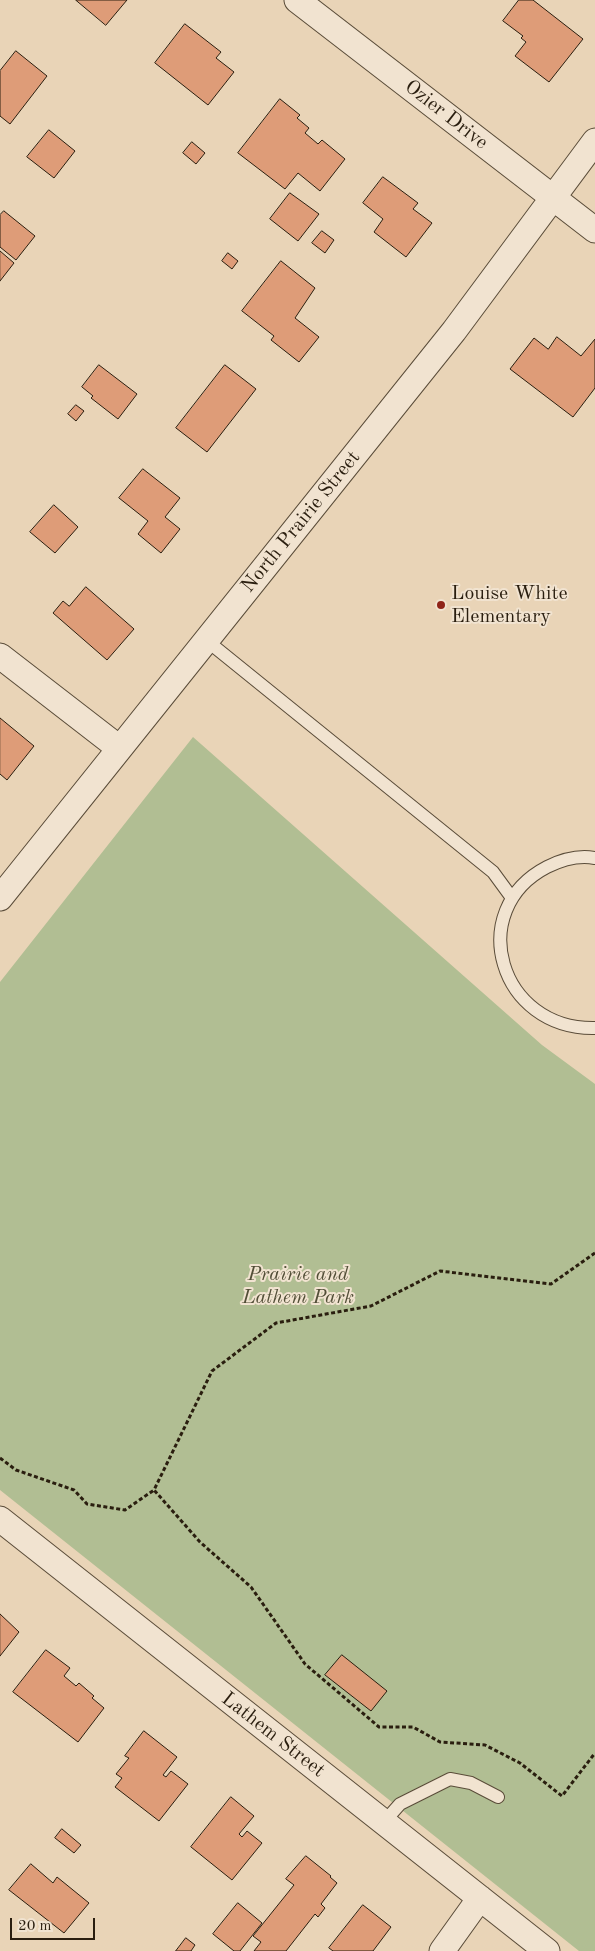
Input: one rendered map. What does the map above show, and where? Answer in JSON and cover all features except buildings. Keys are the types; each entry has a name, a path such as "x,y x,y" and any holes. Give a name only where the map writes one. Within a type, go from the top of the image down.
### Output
{"street":[{"name":"Ozier Drive","path":"297,0 595,230"},
{"name":"North Prairie Street","path":"0,898 454,332 552,196 595,140"},
{"path":"0,656 119,748"},
{"name":"Lathem Street","path":"0,1519 547,1951"},
{"path":"442,1951 480,1898"}],"lane":[{"path":"206,640 492,872 512,898"},
{"path":"595,858 572,858 555,863 538,872 512,898 505,915 501,933 501,952 505,970 513,988 532,1009 557,1023 576,1028 595,1028"},
{"path":"384,1822 400,1804 450,1779 470,1783 498,1797"}],"path":[{"path":"0,1458 16,1470 74,1490 87,1504 125,1510 154,1490 212,1372 276,1323 371,1306 440,1272 551,1284 595,1253"},
{"path":"154,1490 200,1542 251,1587 305,1664 379,1727 413,1727 440,1742 485,1745 520,1763 562,1796 595,1753"}],"green space":[{"name":"Prairie and Lathem Park","path":"193,737 542,1045 595,1084 595,1951 579,1951 0,1490 0,982"}],"place":[{"name":"Louise White Elementary","path":"441,605"}]}
